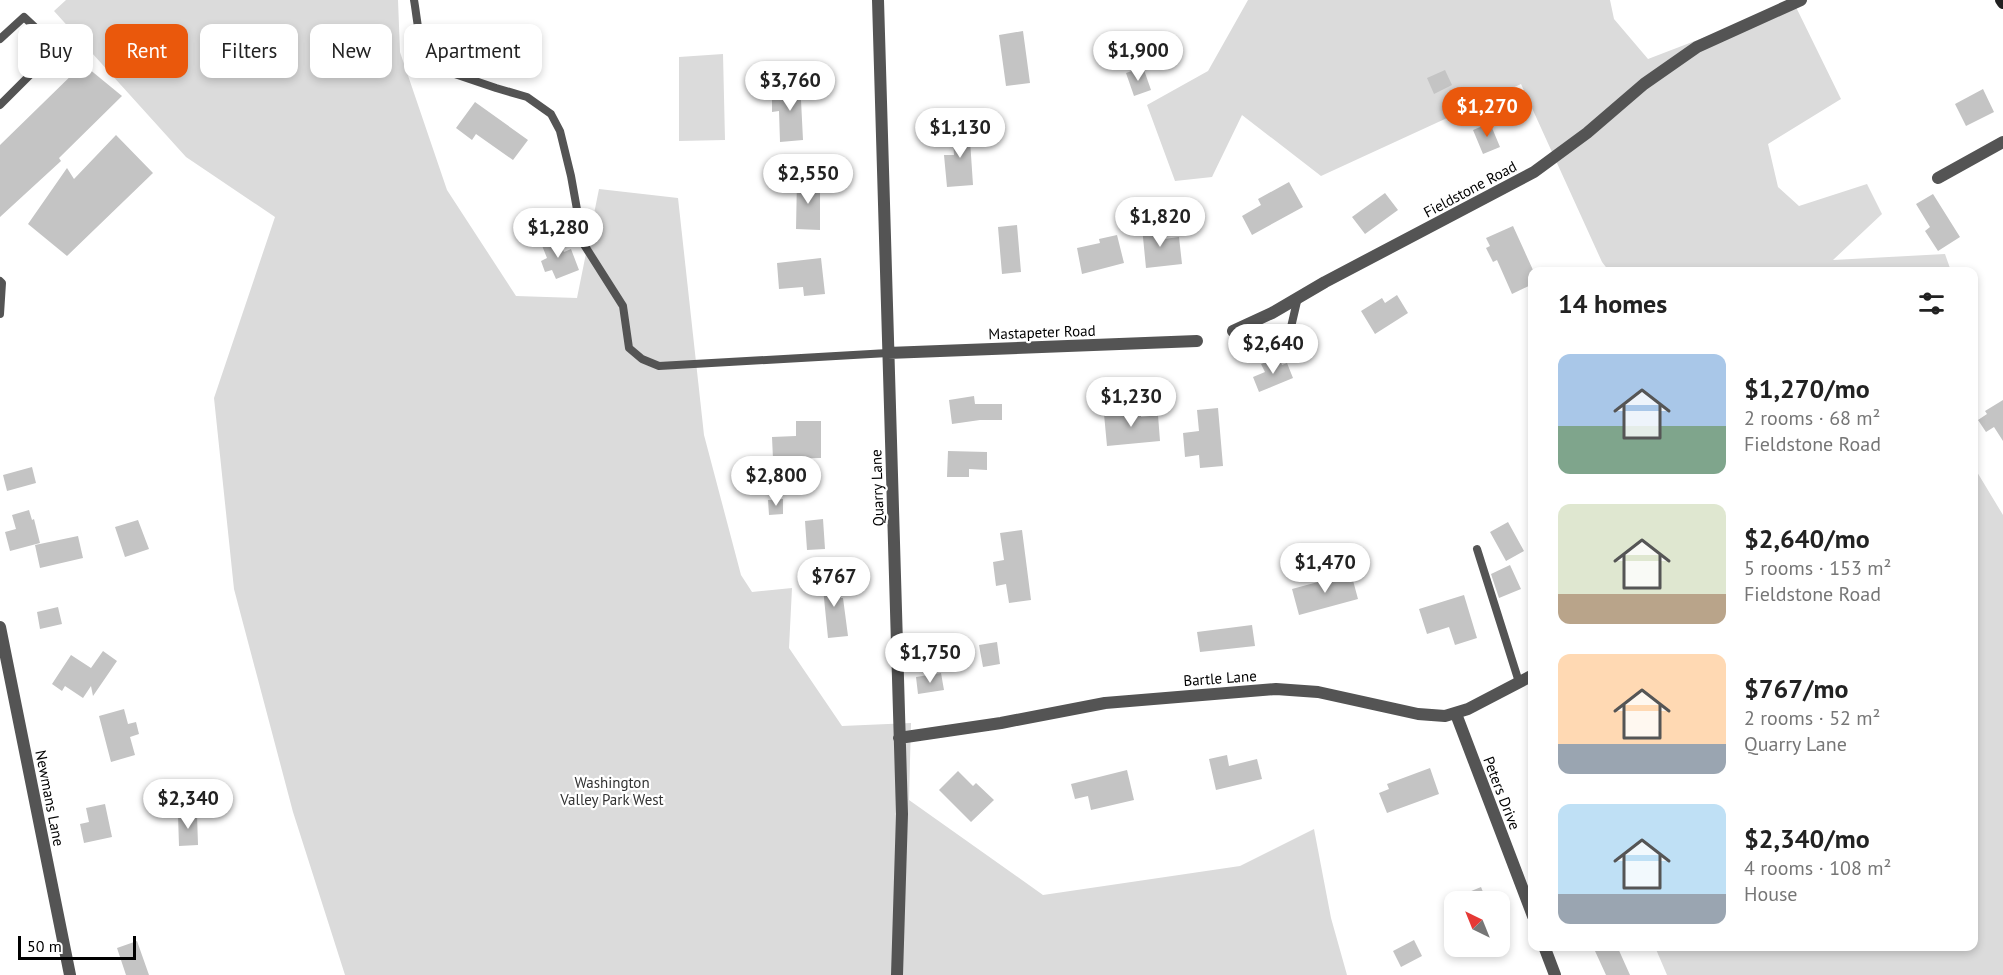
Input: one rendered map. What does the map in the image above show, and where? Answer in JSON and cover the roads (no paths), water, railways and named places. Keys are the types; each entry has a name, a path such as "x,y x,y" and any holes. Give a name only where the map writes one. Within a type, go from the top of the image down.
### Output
{"street":[{"name":"Quarry Lane","path":"878,0 902,814 897,975"},
{"name":"Fieldstone Road","path":"1233,331 1272,313 1534,172 1587,133 1644,84 1697,47 1801,0"},
{"path":"1938,178 2003,142"},
{"name":"Mastapeter Road","path":"888,353 1197,340"},
{"name":"Newmans Lane","path":"0,627 70,975"},
{"name":"Bartle Lane","path":"899,738 1001,723 1105,703 1276,689 1318,692 1418,714 1445,716 1456,714 1528,678"},
{"name":"Peters Drive","path":"1456,714 1528,903"},
{"path":"1546,951 1555,975"}],"lane":[{"path":"414,0 423,49 434,67 527,97 551,114 560,130 583,243 623,306 629,348 642,359 659,366 888,353"},
{"path":"0,39 24,17 57,48 0,105"},
{"path":"0,282 0,314"},
{"path":"1233,331 1251,352 1268,351 1288,340 1298,297"},
{"path":"1477,549 1519,682"}],"park label":[{"name":"Washington Valley Park West","path":"612,790"}]}
